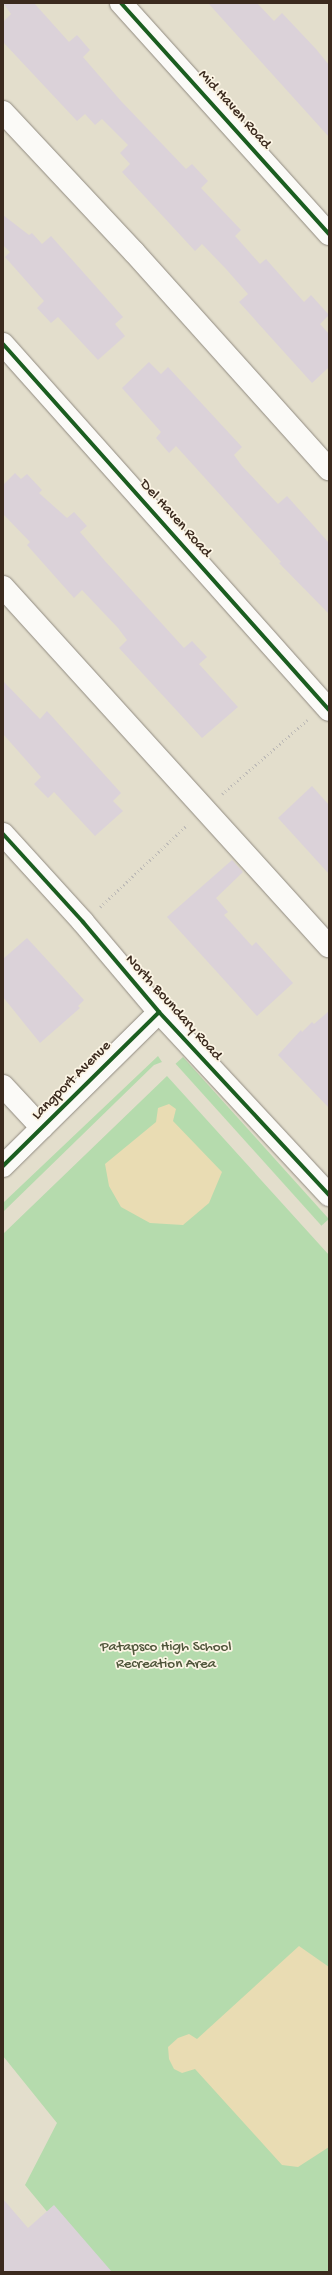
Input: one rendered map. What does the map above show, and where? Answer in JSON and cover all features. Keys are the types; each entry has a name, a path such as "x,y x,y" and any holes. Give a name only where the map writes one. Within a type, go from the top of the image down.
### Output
{"street":[{"name":"Mid Haven Road","path":"121,3 329,234"},
{"path":"3,112 134,252 329,469"},
{"name":"Del Haven Road","path":"3,344 329,710"},
{"path":"3,587 329,946"},
{"name":"North Boundary Road","path":"3,834 83,922 159,1012 329,1195"},
{"name":"Langport Avenue","path":"3,1166 159,1012"},
{"path":"3,1086 42,1128"}],"green space":[{"path":"158,1056 162,1062 154,1065 3,1212 3,1203"},
{"path":"183,1057 329,1219 321,1226 176,1064"},
{"name":"Patapsco High School Recreation Area","path":"167,1076 329,1255 329,2272 97,2272 25,2185 57,2123 3,2056 3,1234"}],"sand":[{"path":"169,1104 176,1109 173,1121 222,1172 209,1203 183,1225 150,1223 121,1207 109,1186 105,1164 156,1122 158,1108"},
{"path":"299,1946 329,1967 329,2147 298,2167 282,2165 195,2069 182,2073 174,2069 169,2059 168,2047 178,2038 189,2034 197,2039"}],"building":[{"path":"3,3 34,3 69,42 77,35 90,50 83,57 121,101 186,169 192,164 208,181 201,188 241,230 235,236 260,264 266,259 304,302 311,295 329,315 320,324 329,334 329,367 312,383 239,302 248,294 226,269 202,244 195,251 122,172 130,164 120,153 128,145 102,119 95,125 85,114 77,121 3,42 3,22 11,14"},
{"path":"208,3 257,3 274,21 282,13 316,49 329,65 329,137"},
{"path":"3,215 29,235 32,233 42,244 51,236 123,317 115,324 125,336 98,360 58,317 51,323 37,308 44,301 5,257 10,252 3,245"},
{"path":"149,362 161,374 168,367 242,447 234,455 242,466 278,504 287,496 329,543 329,614 279,563 281,562 176,446 169,453 156,438 161,432 122,388"},
{"path":"15,473 21,479 27,474 42,490 39,493 67,518 74,512 87,526 80,532 184,648 192,641 207,657 199,664 238,707 202,738 119,648 127,640 118,628 82,590 74,598 27,545 30,542 3,514 3,485"},
{"path":"3,681 40,719 47,711 121,793 113,801 123,811 95,836 54,792 48,798 34,784 41,777 3,734"},
{"path":"312,786 329,805 329,874 278,818"},
{"path":"232,860 243,872 216,898 228,912 224,915 252,946 256,942 293,983 257,1016 167,917"},
{"path":"27,938 84,1000 78,1006 80,1008 40,1043 3,997 3,959"},
{"path":"329,1011 329,1108 278,1055 301,1030 302,1032 312,1022 314,1024"},
{"path":"3,2199 28,2228 54,2205 112,2272 3,2272"}],"cycle path":[{"path":"121,3 329,234"},
{"path":"3,344 329,710"},
{"path":"3,834 83,922 159,1012 329,1195"},
{"path":"3,1166 159,1012"}]}
